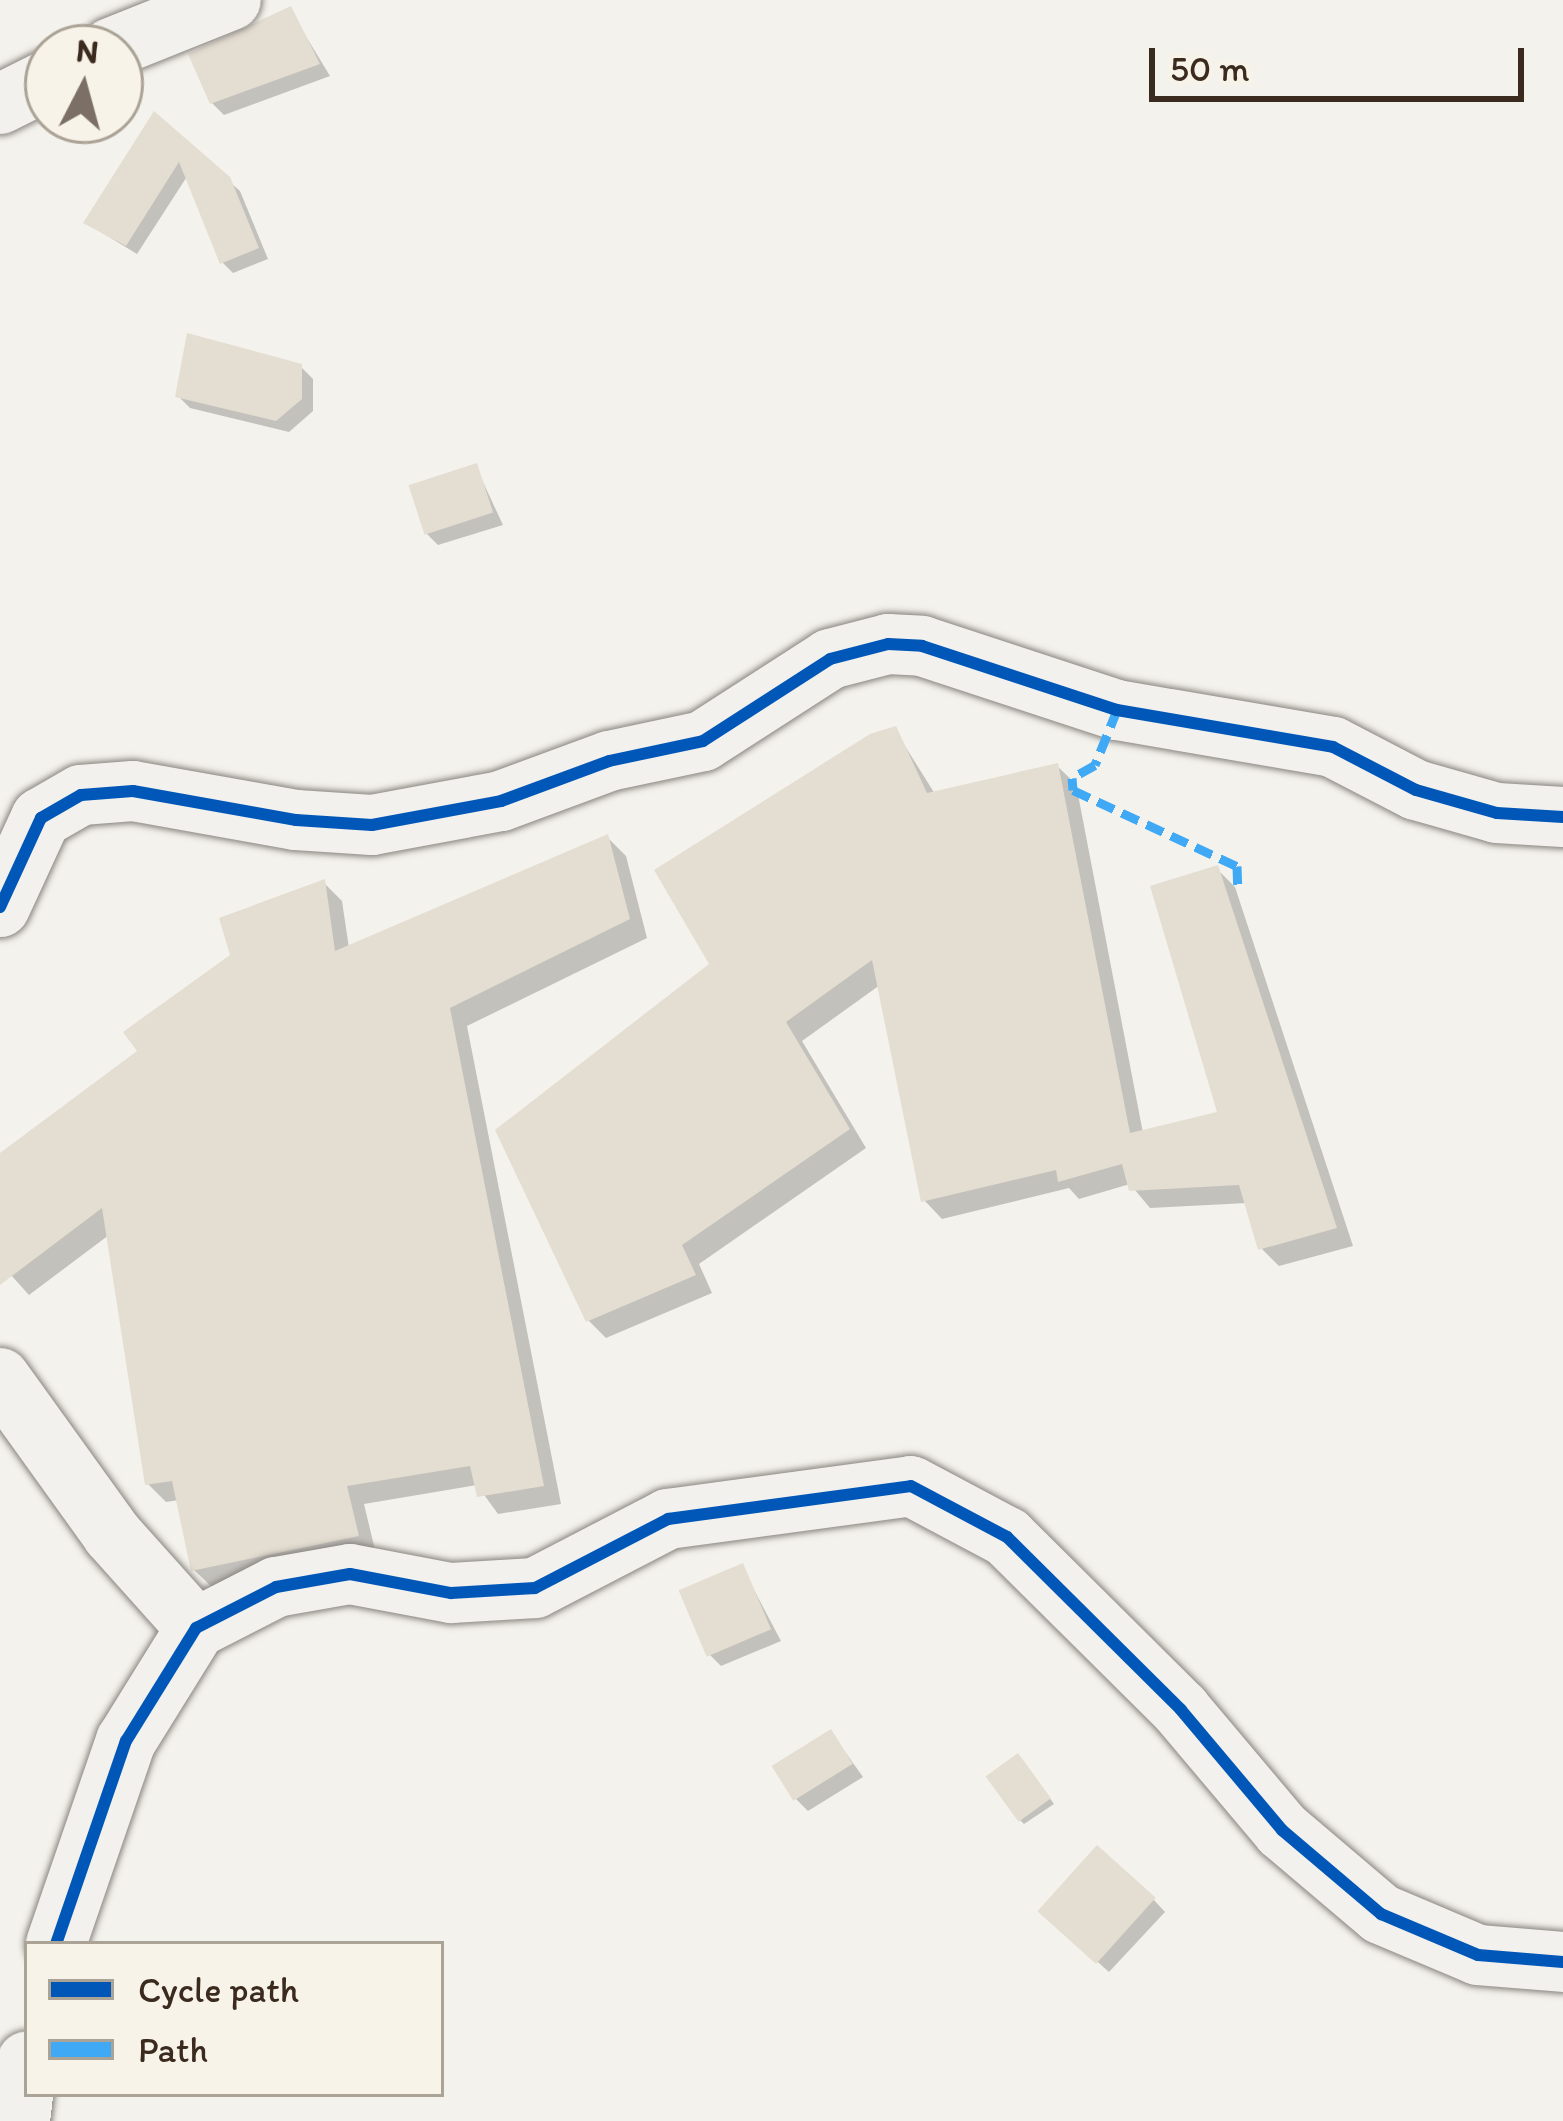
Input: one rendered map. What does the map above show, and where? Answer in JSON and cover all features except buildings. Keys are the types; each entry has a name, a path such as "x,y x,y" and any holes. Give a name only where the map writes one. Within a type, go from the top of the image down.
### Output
{"street":[{"path":"144,35 231,0"},
{"path":"0,907 41,818 81,795 133,790 296,820 372,825 501,801 609,761 703,741 830,659 888,644 922,646 1118,710 1333,747 1417,790 1497,813 1563,817"},
{"path":"0,1378 112,1534 196,1628"},
{"path":"57,1941 126,1741 196,1628 277,1587 350,1574 452,1594 535,1588 668,1519 911,1486 1007,1538 1180,1710 1282,1830 1381,1914 1478,1954 1563,1962"},
{"path":"20,2121 24,2087"}],"marked path":[{"path":"1117,710 1095,765 1072,778 1073,790 1237,866 1238,890"}],"cycle path":[{"path":"0,907 41,818 81,795 133,791 296,820 372,825 501,801 609,761 703,741 830,659 888,644 922,646 1117,710 1333,747 1416,790 1497,813 1563,817"},
{"path":"57,1941 126,1741 196,1628 276,1587 350,1574 451,1593 535,1588 668,1519 911,1486 1007,1537 1181,1710 1282,1830 1381,1914 1478,1955 1563,1962"}]}
